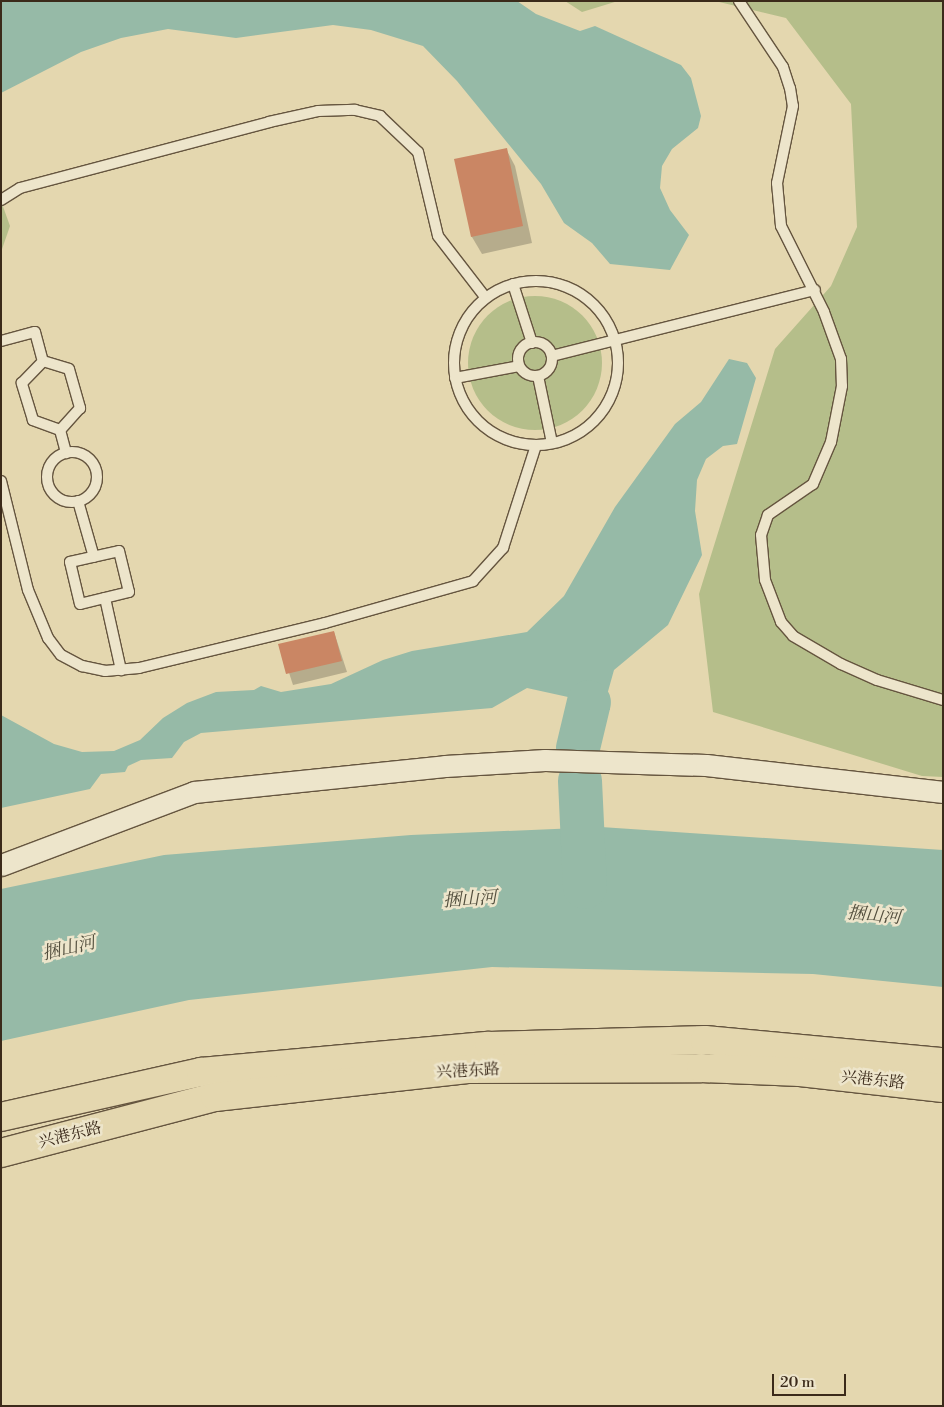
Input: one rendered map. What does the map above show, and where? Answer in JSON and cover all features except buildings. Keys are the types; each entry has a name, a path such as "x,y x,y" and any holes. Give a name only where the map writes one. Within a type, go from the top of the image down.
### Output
{"main road":[{"name":"兴港东路","path":"1,1117 201,1072 489,1046 705,1040 943,1062"},
{"name":"兴港东路","path":"1,1153 215,1098 467,1069 800,1072 943,1088"}],"street":[{"path":"1,864 194,792 445,766 545,760 706,765 943,792"}],"lane":[{"path":"739,1 783,67 790,88 793,106 781,155 777,201 781,226 815,290 840,359 839,414 823,466 813,484 768,515 761,535 765,580 781,622 793,636 840,664 877,680 943,700"},
{"path":"1,200 20,188 89,168 269,122 318,111 355,110 380,116 418,152 438,236 486,298"},
{"path":"547,280 573,288 595,304 611,326 616,342 618,378 608,404 592,424 569,439 536,445 515,443 489,431 469,412 456,378 453,359 459,332 474,308 486,298 513,284 547,280"},
{"path":"513,284 532,342"},
{"path":"552,356 616,342 815,290"},
{"path":"1,340 35,332 43,361"},
{"path":"532,342 542,344 552,356 551,366 538,376 527,374 519,366 522,348 532,342"},
{"path":"43,361 69,369 80,408 60,430"},
{"path":"43,361 22,383 33,420 60,430"},
{"path":"456,378 519,366"},
{"path":"538,376 552,443"},
{"path":"60,430 66,453"},
{"path":"2,484 4,509 28,590 48,638 61,655 82,666 105,672 121,670 325,623 473,581 503,548 536,445"},
{"path":"66,453 83,454 96,473 94,489 78,501 58,499 48,486 50,464 66,453"},
{"path":"78,501 94,557"},
{"path":"119,551 129,592 80,604 70,562 94,557 119,551"},
{"path":"105,598 121,670"}],"shaded area":[{"path":"565,1 618,1 582,12"},
{"path":"715,1 943,1 943,777 922,776 713,712 699,594 775,349 831,286 857,227 851,104 786,18"},
{"path":"1,201 10,226 1,252"},
{"path":"535,296 561,301 572,307 582,316 591,326 597,337 602,363 597,389 591,400 582,410 572,419 561,425 535,430 509,425 498,419 488,410 479,400 473,389 468,363 473,337 479,326 488,316 498,307 509,301"}],"water":[{"path":"1,1 517,1 536,14 580,31 595,26 681,65 691,78 701,116 698,128 672,149 662,166 660,188 670,210 689,235 670,270 610,264 592,243 564,223 541,184 457,81 423,46 371,30 333,25 236,38 168,29 121,38 81,52 1,93"},
{"path":"729,359 747,363 756,378 737,444 723,446 706,459 697,480 695,511 702,555 668,625 614,670 607,695 610,710 573,710 568,697 527,688 492,708 201,733 184,742 172,758 141,760 128,766 125,772 101,774 90,789 1,808 1,715 54,744 82,752 114,751 140,740 163,718 187,703 216,692 254,690 261,686 281,692 331,684 383,660 412,651 527,632 564,596 615,507 675,424 701,402"},
{"name":"捆山河","path":"601,827 943,850 943,987 813,974 492,967 189,1000 1,1041 1,889 164,855 411,835"}],"waterway":[{"path":"578,748 589,702"},
{"path":"580,781 585,887"}]}
